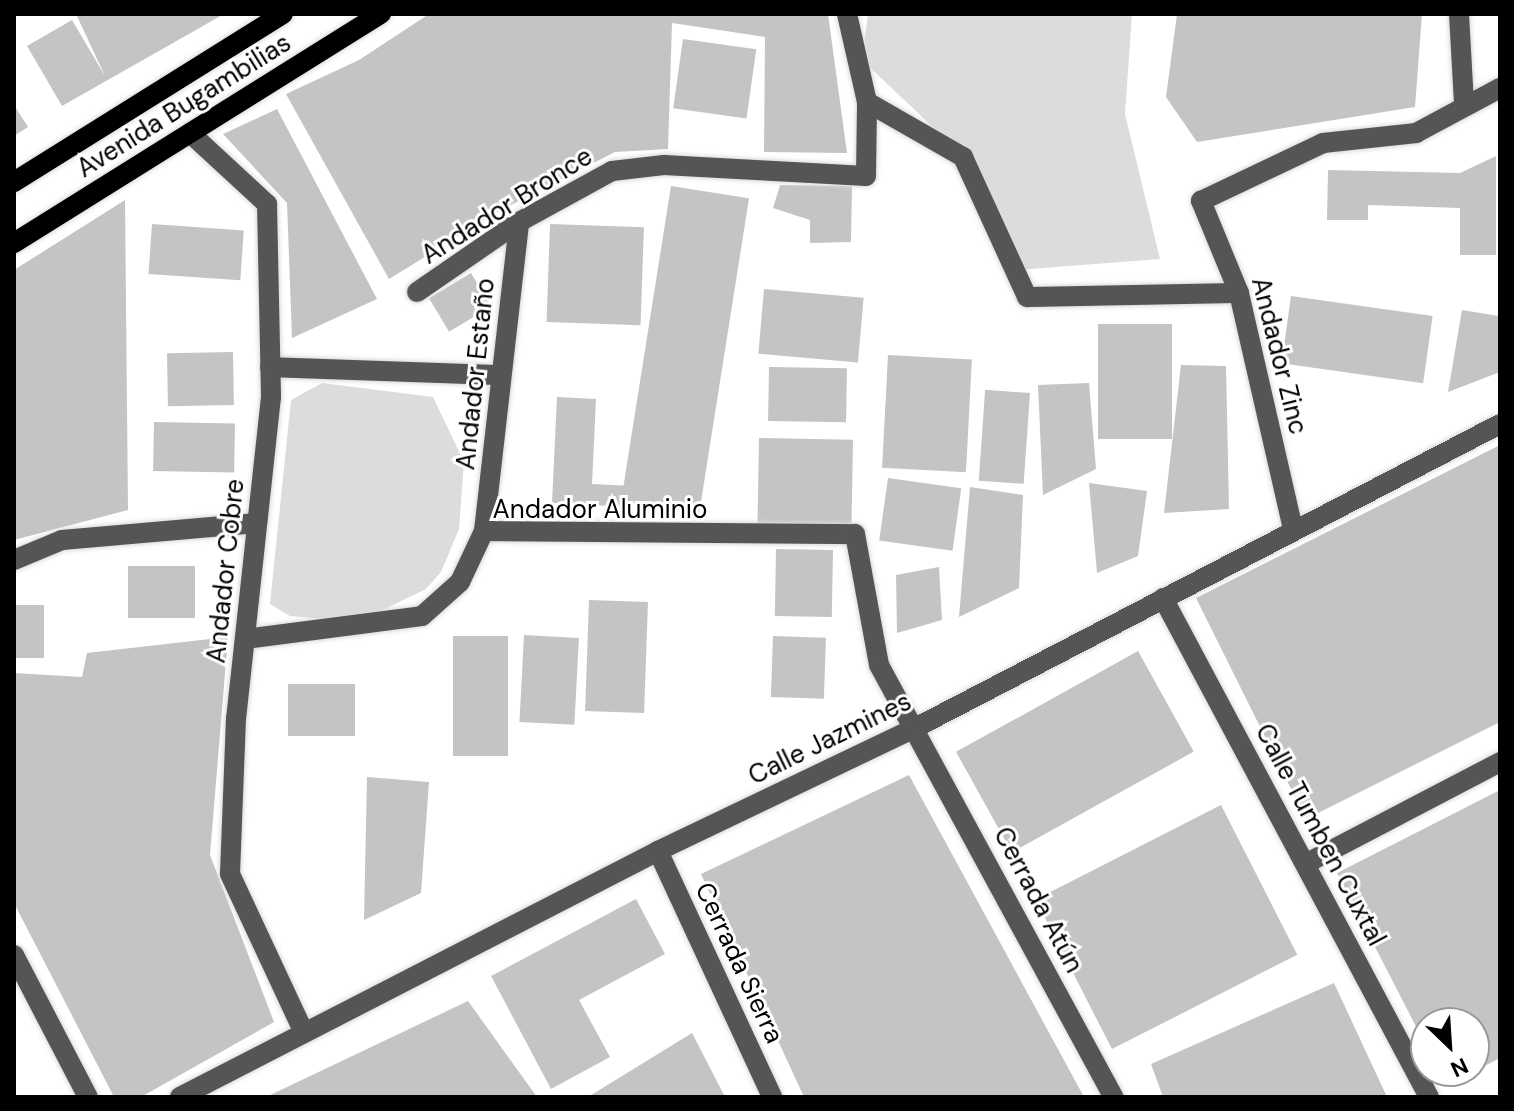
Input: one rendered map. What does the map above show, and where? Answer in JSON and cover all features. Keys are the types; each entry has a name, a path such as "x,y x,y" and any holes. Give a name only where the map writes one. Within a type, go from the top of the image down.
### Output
{"main road":[{"name":"Avenida Bugambilias","path":"14,182 283,14"},
{"name":"Avenida Bugambilias","path":"14,243 381,14"}],"street":[{"path":"847,14 867,102 963,157 1027,297 1239,293"},
{"path":"1459,14 1464,103 1500,88"},
{"name":"Andador Bronce","path":"417,292 519,222 612,171 664,165 866,176 867,102"},
{"name":"Andador Zinc","path":"1293,529 1239,293 1201,201 1323,143 1416,133 1464,103"},
{"name":"Andador Cobre","path":"190,133 267,204 270,367 245,639 230,874 304,1033"},
{"name":"Andador Estaño","path":"484,531 519,222"},
{"path":"270,367 501,375"},
{"name":"Calle Jazmines","path":"180,1097 658,851 917,727 1500,424"},
{"path":"14,560 62,540 257,523"},
{"name":"Andador Aluminio","path":"245,639 422,616 460,582 484,531 855,534"},
{"name":"Cerrada Atún","path":"855,534 879,665 917,727 1114,1097"},
{"name":"Calle Tumben Cuxtal","path":"1163,598 1307,863 1429,1097"},
{"path":"1307,863 1500,762"},
{"name":"Cerrada Sierra","path":"658,851 772,1097"},
{"path":"14,955 88,1097"}],"shaded area":[{"path":"868,14 1132,14 1125,114 1160,259 1016,270 973,165 862,60"},
{"path":"322,383 433,397 464,462 459,529 441,572 426,589 358,622 290,616 270,604 291,400"}],"building":[{"path":"76,14 224,14 62,106 27,46 72,20 105,76"},
{"path":"429,14 828,14 847,153 764,152 765,37 672,23 668,149 615,152 501,210 389,279 286,94 359,60"},
{"path":"1177,14 1422,14 1415,107 1197,142 1166,97"},
{"path":"683,39 756,49 747,119 673,108"},
{"path":"14,105 28,127 14,136"},
{"path":"277,109 377,299 292,338 287,203 223,134"},
{"path":"1496,156 1496,255 1460,255 1460,208 1368,205 1368,220 1327,220 1328,170 1460,173"},
{"path":"780,185 852,186 851,242 810,243 810,220 773,208"},
{"path":"671,186 749,198 699,513 621,501"},
{"path":"125,200 128,510 14,540 14,270"},
{"path":"152,224 244,230 240,280 149,274"},
{"path":"550,224 644,227 641,325 547,322"},
{"path":"471,273 491,306 449,332 429,298"},
{"path":"764,289 864,298 858,362 758,354"},
{"path":"1291,296 1433,316 1423,383 1282,363"},
{"path":"1462,310 1499,316 1500,372 1448,392"},
{"path":"1098,324 1172,324 1172,439 1098,439"},
{"path":"233,352 234,405 168,406 167,353"},
{"path":"888,355 972,359 966,472 882,468"},
{"path":"1181,365 1226,366 1229,509 1164,513"},
{"path":"769,367 847,368 846,422 768,421"},
{"path":"1089,383 1096,469 1043,495 1038,385"},
{"path":"985,390 1030,393 1024,484 979,481"},
{"path":"557,397 596,399 592,484 634,486 633,507 552,503"},
{"path":"154,422 235,423 234,472 153,471"},
{"path":"759,438 853,440 851,526 757,524"},
{"path":"1500,445 1500,722 1306,819 1196,598"},
{"path":"888,478 961,488 953,551 879,540"},
{"path":"1089,483 1147,491 1138,556 1097,573"},
{"path":"970,487 1023,495 1019,588 959,617"},
{"path":"776,549 833,550 832,617 775,616"},
{"path":"128,566 195,566 195,618 128,618"},
{"path":"939,567 942,620 897,633 896,575"},
{"path":"589,600 648,602 644,713 585,711"},
{"path":"14,605 44,605 44,658 14,658"},
{"path":"524,635 579,638 574,725 519,722"},
{"path":"453,636 508,636 508,756 453,756"},
{"path":"773,636 826,638 824,699 771,697"},
{"path":"228,637 210,855 274,1022 141,1097 114,1097 14,903 14,673 82,677 87,653"},
{"path":"1138,651 1194,752 1012,852 956,752"},
{"path":"288,684 355,684 355,736 288,736"},
{"path":"909,775 1084,1097 804,1097 701,874"},
{"path":"367,777 429,782 421,893 364,920"},
{"path":"1500,790 1500,1058 1490,1063 1490,1007 1410,1007 1410,1015 1337,873"},
{"path":"1221,805 1297,955 1112,1049 1036,899"},
{"path":"636,899 665,954 579,1000 610,1057 551,1089 491,976"},
{"path":"1334,983 1387,1097 1163,1097 1151,1064"},
{"path":"468,1001 537,1097 266,1097"},
{"path":"692,1033 725,1097 588,1097"}]}
